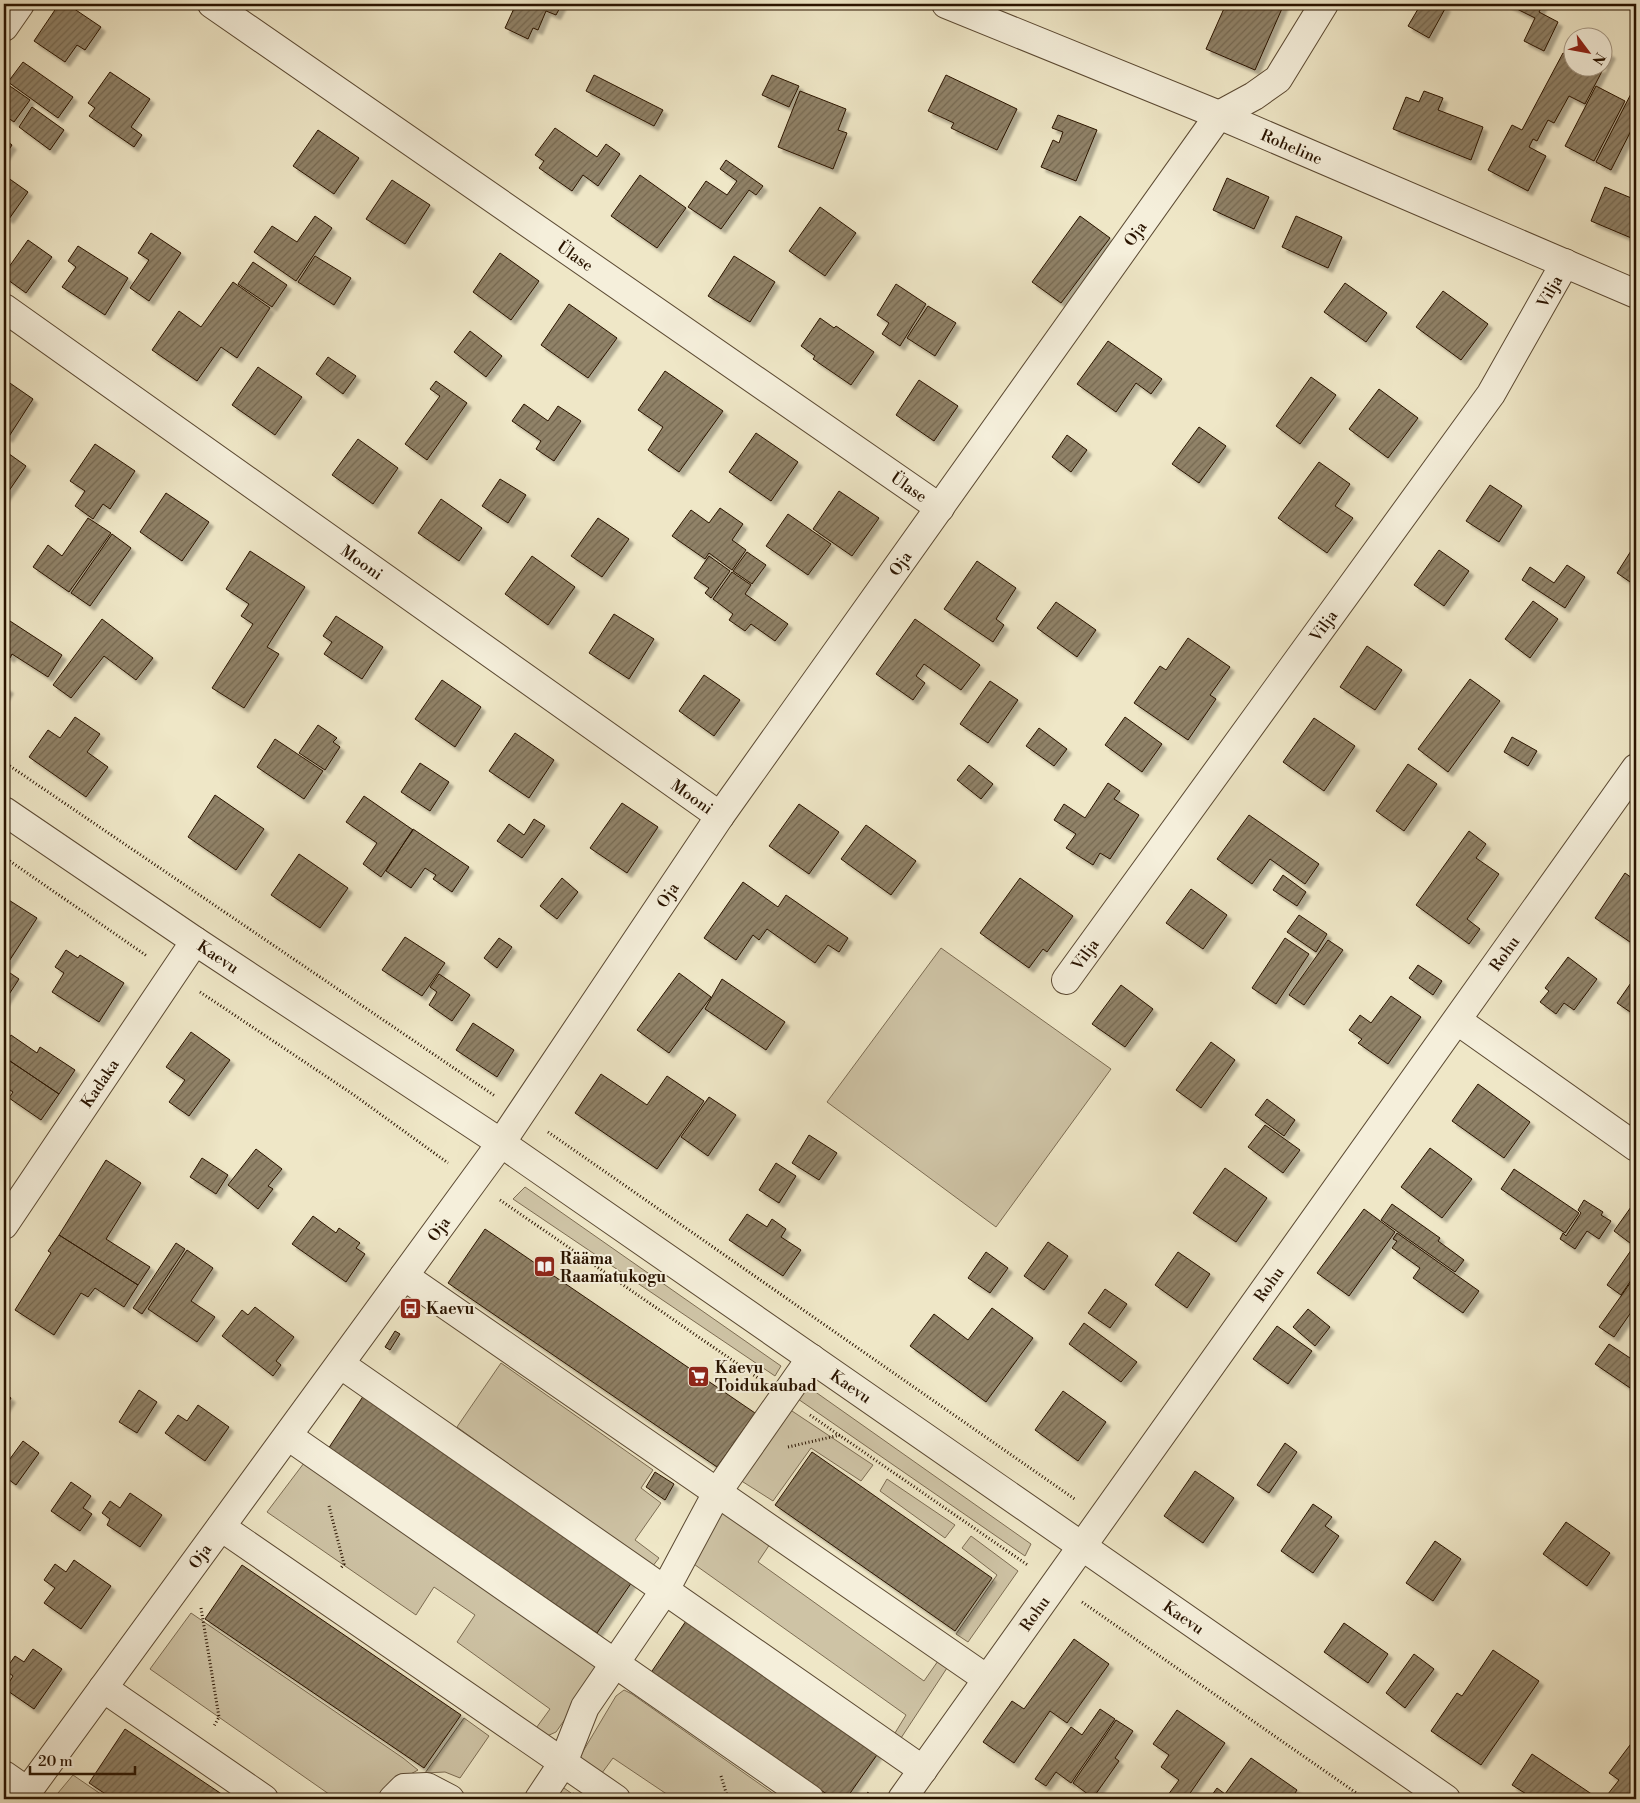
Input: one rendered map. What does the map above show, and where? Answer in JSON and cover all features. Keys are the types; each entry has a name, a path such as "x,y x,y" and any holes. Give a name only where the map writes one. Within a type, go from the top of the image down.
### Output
{"street":[{"path":"4,27 20,4"},
{"name":"Ülase","path":"212,4 940,508"},
{"name":"Roheline","path":"946,4 1219,115 1636,294"},
{"name":"Oja","path":"24,1795 501,1143 720,816 1219,115 1254,96 1278,79 1324,4"},
{"name":"Vilja","path":"1066,980 1490,394 1565,263"},
{"name":"Mooni","path":"4,308 720,816"},
{"name":"Rohu","path":"902,1799 1458,1021 1636,768"},
{"name":"Kaevu","path":"4,811 195,941 501,1143 1446,1799"},
{"name":"Kadaka","path":"4,1225 195,941"},
{"path":"1458,1021 1636,1147"},
{"path":"404,1276 718,1491 987,1679"},
{"path":"539,1799 563,1763 585,1707 665,1590 718,1491 811,1358"},
{"path":"340,1364 923,1770"},
{"path":"288,1436 810,1799"},
{"path":"221,1527 616,1799"},
{"path":"103,1688 264,1799"},
{"path":"4,1775 24,1795"},
{"path":"393,1799 404,1788 427,1788 450,1799"}],"path":[{"path":"4,857 354,1096 473,1182 1365,1799"},
{"path":"317,1456 344,1564 322,1597"},
{"path":"196,1753 219,1718 200,1602"}],"shaded area":[{"path":"941,948 1111,1069 996,1227 827,1102"},
{"path":"525,1187 781,1366 775,1376 513,1199"},
{"path":"501,1363 653,1470 641,1488 661,1503 635,1540 659,1558 652,1567 457,1427"},
{"path":"807,1386 1031,1544 1025,1556 798,1399"},
{"path":"789,1409 873,1465 861,1481 811,1448 773,1501 740,1480"},
{"path":"304,1463 603,1665 556,1732 547,1736 534,1731 550,1709 457,1642 475,1615 434,1587 416,1615 267,1512"},
{"path":"887,1479 955,1525 945,1538 880,1491"},
{"path":"723,1510 770,1544 758,1562 924,1681 938,1661 947,1668 901,1738 895,1733 906,1715 691,1562"},
{"path":"971,1536 1018,1571 968,1642 956,1634 997,1575 962,1548"},
{"path":"191,1613 418,1770 394,1783 374,1799 336,1799 150,1669"},
{"path":"624,1690 781,1799 674,1799 613,1758 599,1777 579,1758 616,1696"},
{"path":"464,1718 489,1736 460,1778 445,1772 425,1773"},
{"path":"73,1775 108,1799 53,1799"},
{"path":"557,1788 564,1788 571,1793 567,1799 549,1799"}],"building":[{"path":"59,4 67,4 101,27 85,50 77,45 65,62 34,41"},
{"path":"516,4 562,4 556,15 546,11 538,30 533,28 528,39 505,28"},
{"path":"1226,4 1284,4 1255,70 1206,49"},
{"path":"1421,4 1441,4 1446,7 1429,38 1408,26"},
{"path":"1507,4 1543,4 1539,12 1558,22 1544,51 1524,41 1535,18"},
{"path":"1562,55 1562,78 1599,78 1585,104 1569,96 1554,123 1548,120 1537,141 1533,139 1529,147 1546,156 1528,191 1488,170 1512,125 1522,130"},
{"path":"23,62 73,97 58,118 8,82"},
{"path":"110,72 150,99 131,127 142,135 134,147 89,116 95,108 88,103"},
{"path":"594,75 663,110 654,126 586,91"},
{"path":"772,75 799,86 789,107 762,95"},
{"path":"946,75 1017,109 997,150 951,128 954,123 928,111"},
{"path":"7,84 30,100 14,122 4,115 4,89"},
{"path":"1636,84 1636,121 1611,170 1596,162"},
{"path":"1596,86 1625,101 1594,161 1565,146"},
{"path":"800,91 846,109 838,130 847,133 833,169 778,147"},
{"path":"1424,91 1443,98 1438,110 1483,127 1471,160 1393,129 1406,97 1419,102"},
{"path":"32,107 64,130 50,150 19,127"},
{"path":"1058,115 1097,130 1076,181 1041,167 1053,140 1059,143 1063,132 1052,128"},
{"path":"555,128 597,157 606,144 620,154 598,186 583,175 572,191 539,168 544,161 535,155"},
{"path":"318,130 359,158 334,194 293,166"},
{"path":"4,139 12,145 4,157"},
{"path":"726,160 763,186 756,195 749,190 721,229 688,207 706,181 727,195 737,181 720,169"},
{"path":"4,175 28,192 9,219 4,216"},
{"path":"640,175 686,208 657,248 611,216"},
{"path":"1227,178 1269,197 1254,229 1213,210"},
{"path":"392,180 430,205 405,244 366,219"},
{"path":"1605,187 1636,200 1636,240 1591,221"},
{"path":"820,207 856,233 825,276 789,251"},
{"path":"315,216 332,228 296,281 254,252 272,226 297,242"},
{"path":"1080,216 1110,238 1061,303 1032,282"},
{"path":"1296,216 1342,237 1328,268 1282,247"},
{"path":"151,233 181,253 149,301 130,288 149,260 138,253"},
{"path":"28,240 52,257 26,293 4,277 4,274"},
{"path":"78,246 128,278 105,315 62,287 76,267 68,261"},
{"path":"500,253 539,281 511,320 473,292"},
{"path":"315,256 351,278 334,305 298,282"},
{"path":"734,256 775,282 750,322 708,296"},
{"path":"253,262 287,285 272,307 238,284"},
{"path":"233,282 270,308 237,358 221,347 197,381 152,350 179,311 201,327"},
{"path":"1345,283 1387,313 1366,342 1324,312"},
{"path":"896,284 926,304 900,346 882,334 889,323 877,315"},
{"path":"1443,291 1488,324 1461,360 1416,327"},
{"path":"569,304 617,338 588,378 541,345"},
{"path":"928,306 956,323 935,356 907,338"},
{"path":"820,318 834,328 836,326 874,352 851,385 813,359 815,356 801,346"},
{"path":"470,331 502,356 486,377 454,352"},
{"path":"1108,341 1162,379 1151,394 1136,383 1116,412 1077,384"},
{"path":"328,357 356,376 343,394 316,374"},
{"path":"258,367 302,397 275,435 232,405"},
{"path":"665,371 723,411 679,472 648,450 663,427 638,410"},
{"path":"1311,377 1336,395 1300,444 1276,426"},
{"path":"4,379 33,399 8,438 4,435"},
{"path":"919,380 958,406 934,441 896,415"},
{"path":"436,381 467,403 427,460 405,444 440,396 430,389"},
{"path":"1379,389 1418,418 1388,458 1349,429"},
{"path":"524,404 548,421 558,406 581,421 554,461 536,449 541,441 512,421"},
{"path":"1199,427 1226,446 1199,483 1172,464"},
{"path":"756,433 798,462 771,501 729,472"},
{"path":"1067,435 1087,450 1071,472 1052,457"},
{"path":"358,439 398,468 373,504 332,475"},
{"path":"95,444 135,471 110,509 103,504 93,519 75,506 85,491 70,481"},
{"path":"5,451 26,466 4,498 4,453"},
{"path":"1319,462 1350,484 1335,506 1353,518 1327,553 1278,518"},
{"path":"500,479 526,495 508,523 482,506"},
{"path":"1490,485 1522,506 1499,542 1466,521"},
{"path":"839,491 879,518 852,556 813,529"},
{"path":"166,493 209,522 182,561 140,532"},
{"path":"441,499 482,528 459,561 418,533"},
{"path":"720,508 743,524 732,540 746,550 732,570 709,553 705,559 672,536 691,510 709,523"},
{"path":"788,514 831,544 808,575 766,546"},
{"path":"88,518 111,533 69,592 33,567 48,545 62,556"},
{"path":"598,518 629,539 602,577 571,556"},
{"path":"112,534 131,548 90,606 71,593"},
{"path":"1636,543 1636,586 1617,573"},
{"path":"1439,550 1469,571 1444,606 1414,585"},
{"path":"250,551 305,587 267,647 279,654 244,708 212,688 253,624 241,616 249,604 226,589"},
{"path":"747,552 766,565 752,584 733,571"},
{"path":"532,556 575,587 548,625 505,594"},
{"path":"709,556 730,571 711,598 705,593 709,588 694,578"},
{"path":"977,561 1016,588 996,619 1004,625 993,642 944,609"},
{"path":"1567,565 1585,577 1565,608 1522,580 1530,567 1554,583"},
{"path":"732,572 751,585 745,594 788,624 775,641 751,624 745,631 729,620 733,614 713,599"},
{"path":"1533,601 1558,619 1530,658 1505,639"},
{"path":"1056,602 1096,630 1077,657 1037,628"},
{"path":"614,614 654,639 629,679 589,653"},
{"path":"336,616 383,647 362,679 324,654 332,642 323,636"},
{"path":"102,619 153,658 136,680 104,656 71,698 53,685"},
{"path":"915,619 980,665 961,690 924,664 916,676 925,683 913,700 876,674"},
{"path":"10,621 62,655 48,677 12,654 10,658 4,654 4,631"},
{"path":"1188,638 1230,667 1210,695 1216,699 1188,740 1134,703 1160,666 1166,670"},
{"path":"1367,646 1402,670 1375,710 1340,687"},
{"path":"704,675 740,700 714,736 679,711"},
{"path":"1470,679 1500,701 1448,772 1418,749"},
{"path":"442,680 481,707 455,747 415,719"},
{"path":"990,681 1018,700 988,743 960,724"},
{"path":"4,686 9,689 4,697"},
{"path":"75,717 100,734 87,752 108,767 86,797 29,757 48,730 60,738"},
{"path":"1125,717 1162,744 1142,772 1105,745"},
{"path":"1314,718 1355,746 1324,791 1283,762"},
{"path":"318,725 337,738 333,742 340,747 325,770 299,753"},
{"path":"1039,728 1067,749 1054,766 1026,746"},
{"path":"515,733 554,760 529,798 489,771"},
{"path":"1512,737 1537,751 1528,766 1504,752"},
{"path":"275,739 323,771 304,799 257,767"},
{"path":"420,763 449,782 430,811 401,792"},
{"path":"1408,764 1437,784 1404,831 1376,811"},
{"path":"969,765 993,784 981,799 957,780"},
{"path":"1108,783 1120,791 1114,799 1139,815 1110,859 1100,853 1093,865 1066,848 1076,834 1054,820 1064,804 1085,818"},
{"path":"215,795 264,829 236,870 188,837"},
{"path":"364,796 413,830 381,877 363,864 377,843 346,822"},
{"path":"622,803 658,827 627,873 590,848"},
{"path":"799,804 839,832 809,874 769,846"},
{"path":"1249,815 1319,864 1305,884 1270,859 1252,884 1217,859"},
{"path":"534,819 545,826 522,858 497,841 509,824 524,835"},
{"path":"866,825 916,861 891,895 841,859"},
{"path":"413,829 469,867 452,892 433,879 436,875 425,868 411,888 386,871"},
{"path":"1469,831 1486,844 1476,858 1499,874 1467,919 1480,929 1469,944 1416,905"},
{"path":"299,854 348,888 320,928 271,895"},
{"path":"1625,873 1636,881 1636,933 1630,942 1595,918"},
{"path":"1283,875 1306,892 1297,906 1273,890"},
{"path":"562,878 578,892 557,919 540,906"},
{"path":"1020,878 1073,916 1047,952 1043,949 1029,968 980,933"},
{"path":"743,882 778,907 786,895 848,938 839,952 828,945 815,963 767,929 759,940 753,935 736,960 704,938"},
{"path":"1191,889 1227,915 1203,949 1166,923"},
{"path":"4,897 37,918 4,969"},
{"path":"1299,915 1327,934 1316,952 1287,932"},
{"path":"405,937 445,963 422,996 382,970"},
{"path":"499,938 512,947 497,968 484,958"},
{"path":"1285,938 1309,954 1276,1004 1252,988"},
{"path":"1328,940 1343,950 1304,1005 1289,995"},
{"path":"66,950 78,958 80,955 124,983 99,1022 52,992 64,973 55,967"},
{"path":"1568,957 1597,979 1574,1010 1564,1003 1556,1014 1540,1002 1549,991 1545,988"},
{"path":"1418,965 1442,981 1433,995 1409,978"},
{"path":"4,969 19,979 4,1002"},
{"path":"679,973 711,997 669,1053 637,1030"},
{"path":"439,974 470,995 452,1021 429,1005 437,992 430,987"},
{"path":"1636,977 1636,1016 1617,1003"},
{"path":"722,979 785,1022 766,1050 705,1009"},
{"path":"1121,985 1153,1009 1125,1047 1092,1024"},
{"path":"1391,996 1421,1017 1388,1064 1358,1043 1362,1039 1349,1030 1360,1015 1371,1023"},
{"path":"473,1023 514,1050 497,1077 456,1050"},
{"path":"191,1032 230,1060 189,1116 169,1102 185,1080 166,1067"},
{"path":"11,1035 37,1053 40,1047 75,1070 59,1094 4,1057 4,1046"},
{"path":"1211,1042 1235,1060 1201,1108 1176,1090"},
{"path":"4,1057 59,1094 41,1120 9,1098 13,1092 4,1086"},
{"path":"601,1074 647,1105 667,1076 704,1101 657,1169 575,1113"},
{"path":"1478,1084 1530,1122 1504,1158 1452,1121"},
{"path":"709,1097 736,1115 708,1156 681,1137"},
{"path":"1267,1099 1295,1120 1284,1136 1255,1115"},
{"path":"1265,1125 1300,1150 1283,1173 1248,1147"},
{"path":"809,1135 837,1153 819,1180 792,1163"},
{"path":"1430,1148 1472,1179 1442,1218 1401,1187"},
{"path":"256,1149 282,1169 268,1186 273,1189 258,1209 228,1185"},
{"path":"202,1158 228,1175 216,1194 190,1177"},
{"path":"106,1160 141,1183 106,1239 150,1267 138,1285 59,1235"},
{"path":"776,1163 796,1176 779,1203 759,1190"},
{"path":"1225,1168 1267,1198 1236,1242 1193,1213"},
{"path":"1514,1169 1579,1213 1565,1233 1501,1189"},
{"path":"1584,1200 1603,1212 1601,1215 1611,1221 1599,1239 1587,1231 1575,1249 1560,1239 1563,1233 1566,1236 1581,1213 1578,1210"},
{"path":"1636,1200 1636,1273 1621,1295 1607,1285 1634,1246 1614,1231"},
{"path":"1392,1204 1440,1238 1438,1241 1464,1260 1455,1272 1381,1220"},
{"path":"1364,1209 1395,1232 1349,1296 1317,1273"},
{"path":"747,1214 767,1227 772,1219 786,1229 781,1237 801,1250 783,1276 729,1240"},
{"path":"313,1216 336,1233 339,1228 360,1243 356,1248 365,1254 346,1282 292,1244"},
{"path":"485,1229 755,1413 717,1467 448,1283"},
{"path":"1397,1233 1479,1291 1463,1313 1413,1278 1420,1268 1392,1248 1397,1241 1393,1239"},
{"path":"59,1235 138,1285 124,1307 95,1288 88,1297 81,1293 54,1335 15,1310 51,1253 48,1251"},
{"path":"1048,1242 1068,1256 1044,1290 1024,1276"},
{"path":"176,1243 185,1249 142,1314 133,1308"},
{"path":"187,1250 213,1268 191,1301 215,1317 197,1342 148,1309"},
{"path":"986,1252 1008,1268 990,1293 968,1278"},
{"path":"1178,1252 1210,1274 1187,1308 1155,1285"},
{"path":"1636,1275 1636,1305 1614,1337 1599,1327"},
{"path":"1105,1289 1127,1304 1110,1328 1088,1313"},
{"path":"255,1307 294,1337 276,1361 281,1365 273,1376 222,1336 242,1310 248,1315"},
{"path":"992,1308 1033,1338 986,1402 910,1346 934,1314 968,1340"},
{"path":"1308,1309 1330,1327 1315,1346 1293,1327"},
{"path":"1084,1323 1137,1362 1121,1382 1069,1344"},
{"path":"1277,1326 1312,1351 1288,1384 1253,1359"},
{"path":"395,1331 400,1334 390,1350 385,1347"},
{"path":"1609,1344 1633,1360 1636,1355 1636,1392 1595,1364"},
{"path":"139,1390 157,1402 137,1433 119,1422"},
{"path":"1063,1391 1106,1422 1078,1461 1035,1430"},
{"path":"4,1393 11,1398 4,1409"},
{"path":"364,1395 634,1579 597,1633 328,1449"},
{"path":"198,1405 229,1427 205,1461 165,1433 178,1415 187,1421"},
{"path":"23,1441 39,1453 16,1485 4,1476 4,1467"},
{"path":"1285,1443 1297,1452 1269,1493 1257,1485"},
{"path":"812,1452 992,1578 955,1631 775,1505"},
{"path":"1195,1471 1234,1498 1203,1543 1164,1516"},
{"path":"655,1472 674,1484 665,1500 646,1487"},
{"path":"71,1482 91,1496 83,1508 92,1514 80,1531 51,1511"},
{"path":"130,1493 162,1515 140,1547 107,1525 110,1519 102,1513 110,1501 120,1508"},
{"path":"1313,1504 1332,1517 1325,1526 1339,1536 1313,1573 1281,1551"},
{"path":"1566,1522 1610,1553 1587,1586 1543,1554"},
{"path":"1435,1541 1461,1559 1433,1601 1406,1583"},
{"path":"74,1560 111,1586 81,1629 44,1603 55,1588 44,1580 55,1564 66,1572"},
{"path":"242,1565 461,1715 424,1768 205,1619"},
{"path":"686,1621 879,1752 846,1799 834,1799 650,1674"},
{"path":"1344,1623 1388,1654 1368,1683 1324,1652"},
{"path":"1074,1639 1109,1664 1067,1723 1050,1711 1014,1763 983,1742 1012,1701 1024,1709"},
{"path":"33,1649 62,1669 34,1709 5,1689 13,1676 5,1670 15,1656 24,1662"},
{"path":"1493,1650 1539,1681 1481,1765 1431,1731 1457,1693 1462,1696"},
{"path":"1414,1654 1434,1669 1405,1708 1386,1693"},
{"path":"1100,1709 1115,1719 1071,1783 1056,1772 1046,1786 1035,1779 1071,1727 1082,1735"},
{"path":"1177,1710 1225,1743 1186,1799 1165,1799 1179,1780 1161,1767 1169,1755 1153,1744"},
{"path":"1116,1720 1133,1731 1115,1758 1119,1761 1093,1798 1073,1783"},
{"path":"125,1729 229,1799 113,1799 89,1783"},
{"path":"1636,1737 1636,1799 1604,1799 1619,1780 1609,1773"},
{"path":"1532,1754 1599,1799 1534,1799 1512,1785"},
{"path":"1251,1758 1297,1790 1291,1799 1209,1799 1217,1788 1225,1794"},
{"path":"573,1793 582,1799 569,1799"}],"place":[{"name":"Rääma Raamatukogu","path":"544,1267"},
{"name":"Kaevu","path":"410,1308"},
{"name":"Kaevu Toidukaubad","path":"699,1376"}]}
